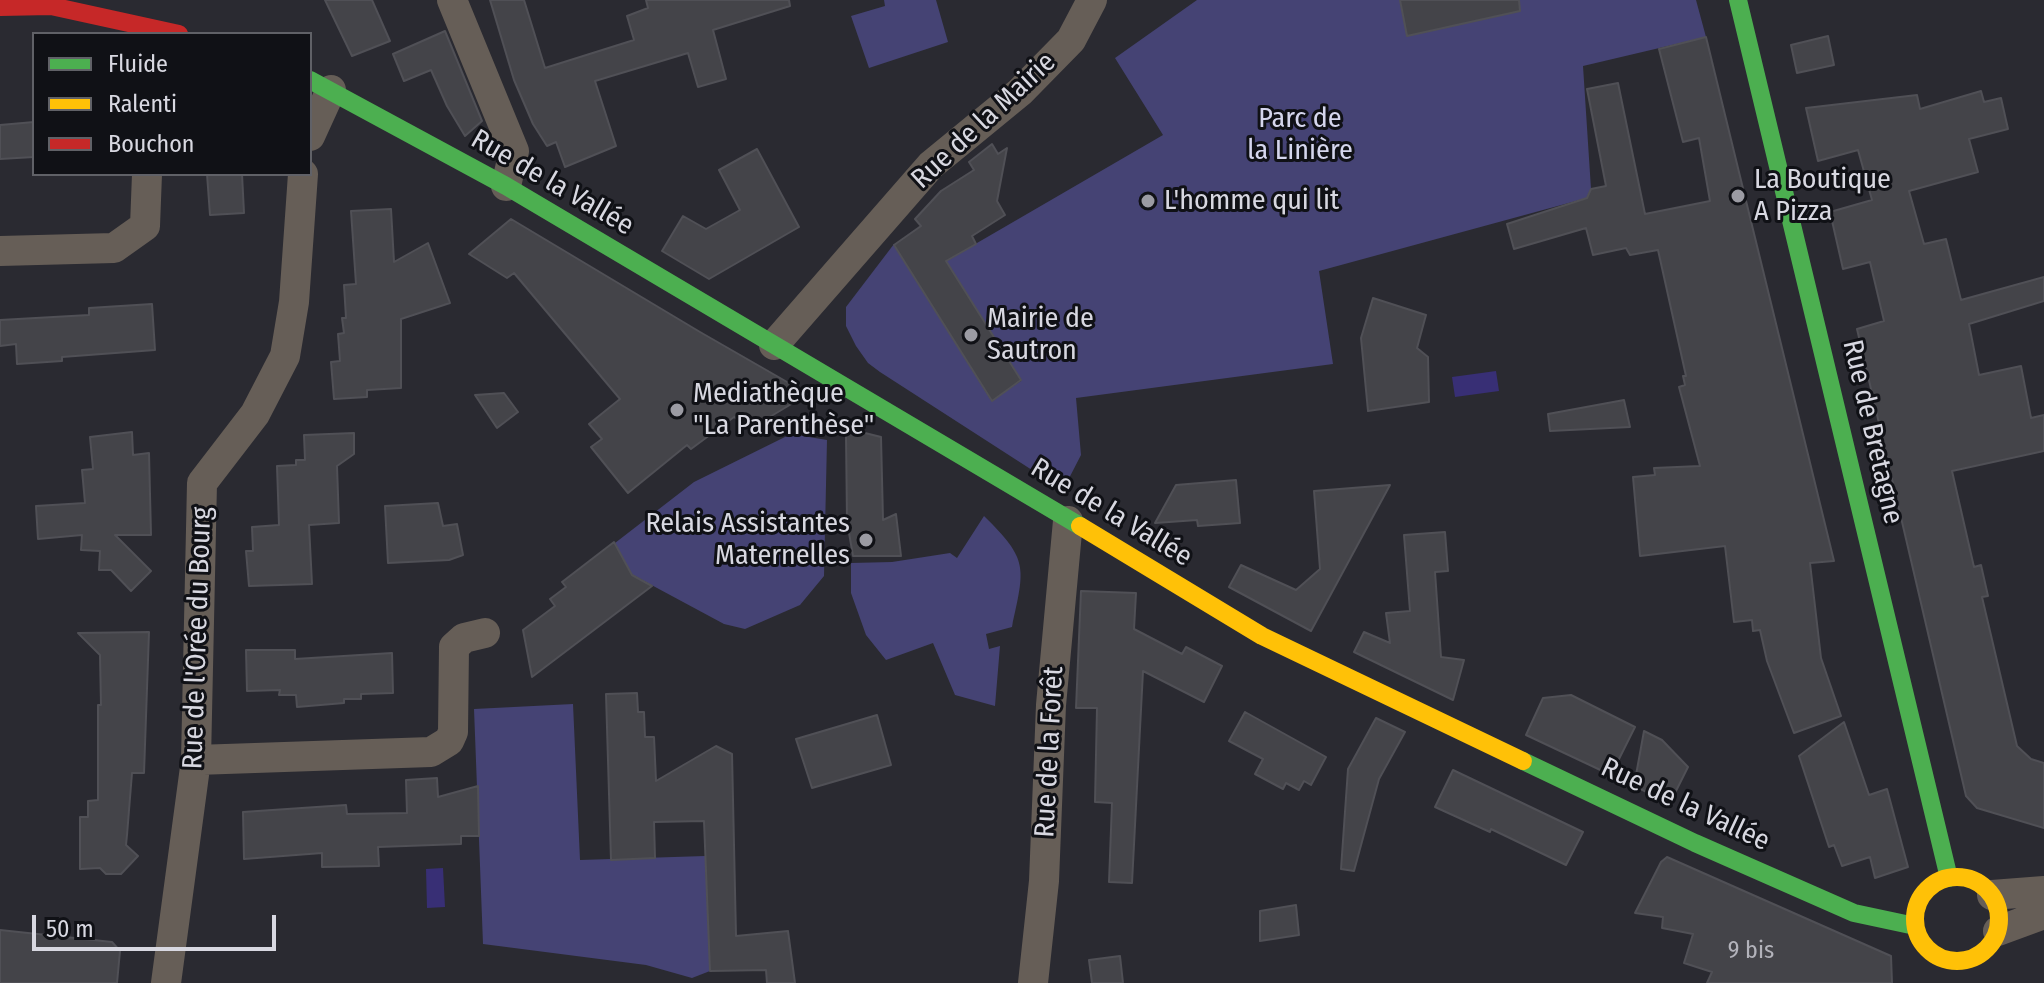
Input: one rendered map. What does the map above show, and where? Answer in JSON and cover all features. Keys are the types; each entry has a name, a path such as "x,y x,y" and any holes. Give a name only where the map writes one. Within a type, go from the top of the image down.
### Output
{"street":[{"path":"452,0 514,151 506,186"},
{"name":"Rue de la Mairie","path":"774,345 931,165 1020,92 1071,40 1092,0"},
{"name":"Rue de Bretagne","path":"1738,0 1949,878"},
{"path":"0,7 51,6 127,27 164,32"},
{"path":"312,126 320,85"},
{"name":"Rue de la Vallée","path":"320,85 506,186 846,385 1262,636 1695,843 1854,913 1915,926"},
{"path":"0,251 114,248 145,226 147,176"},
{"name":"Rue de l'Orée du Bourg","path":"166,983 196,760 202,483 255,414 285,356 294,302 303,176"},
{"name":"Rue de la Forêt","path":"1033,983 1044,881 1051,705 1068,521"},
{"path":"196,760 431,752 449,741 453,732 454,647 464,638 485,633"},
{"path":"1949,878 1976,881 1992,895 1998,906 1998,931 1993,943 1972,959 1947,961 1926,948 1915,926 1920,898 1929,887 1949,878"},
{"path":"1992,895 2044,891"},
{"path":"1998,931 2044,914"},
{"path":"1972,959 1973,983"}],"green space":[{"path":"884,0 936,0 948,42 869,68 851,16 885,6"},
{"name":"Parc de la Linière","path":"1197,0 1696,0 1706,37 1583,66 1591,189 1587,198 1319,271 1333,364 1076,398 1081,455 1063,490 868,363 846,326 846,307 894,244 991,400 1021,381 946,261 1163,135 1115,58"},
{"path":"791,434 827,440 824,576 800,605 745,629 724,624 631,574 615,543 694,482"},
{"path":"984,516 1009,543 1020,566 1021,577 1012,627 986,634 989,649 1000,646 995,706 955,695 933,643 886,660 866,635 851,593 851,563 892,562 950,553 957,558"},
{"path":"573,704 580,860 705,856 710,971 692,978 646,965 483,944 474,709"}],"shaded area":[{"path":"1496,371 1499,391 1455,397 1452,377"},
{"path":"443,868 445,907 427,908 426,869"}],"building":[{"path":"325,0 372,0 390,41 352,56"},
{"path":"490,0 524,0 545,68 634,40 627,16 648,8 646,0 789,0 790,6 713,30 726,79 698,87 688,53 595,81 616,146 565,167 556,142 547,146 533,124 514,80"},
{"path":"1400,0 1519,0 1520,11 1407,36"},
{"path":"445,31 482,121 465,136 431,70 404,81 393,54"},
{"path":"1828,36 1834,65 1797,73 1791,45"},
{"path":"1706,37 1834,561 1810,563 1821,658 1841,716 1794,733 1767,661 1760,630 1753,631 1752,620 1734,622 1725,546 1640,556 1633,477 1655,475 1654,468 1700,466 1679,387 1685,385 1683,376 1686,376 1658,250 1630,255 1626,248 1593,255 1586,228 1514,249 1507,224 1587,198 1591,189 1606,186 1587,89 1618,83 1645,214 1710,201 1699,138 1683,142 1659,49"},
{"path":"1981,91 1984,102 2001,98 2008,129 1969,139 1978,172 1909,191 1924,244 1946,239 1961,300 2044,277 2044,301 1969,324 1979,375 2021,366 2031,418 2044,415 2044,451 1952,471 1974,567 1981,565 1988,596 1982,597 2017,746 2031,759 2044,763 2044,828 1977,808 1966,796 1857,329 1884,321 1870,262 1843,269 1830,212 1872,200 1858,150 1818,161 1806,108 1917,95 1920,109"},
{"path":"32,122 32,157 0,159 0,125"},
{"path":"992,144 998,154 1007,148 997,201 1005,215 972,236 976,244 946,261 1021,380 992,401 894,245 921,226 915,219 941,191 974,170 969,162"},
{"path":"757,149 799,227 709,279 662,251 683,216 706,229 740,210 719,170"},
{"path":"207,176 242,176 244,213 210,215"},
{"path":"391,209 394,262 428,243 450,303 401,319 401,388 367,390 367,397 334,399 331,362 340,361 338,334 344,333 342,318 346,318 344,285 356,284 351,211"},
{"path":"511,219 808,394 753,427 734,417 691,449 687,445 628,493 591,447 602,439 589,424 620,399 514,273 507,278 469,254"},
{"path":"1373,298 1426,315 1417,348 1428,357 1429,402 1368,411 1361,338"},
{"path":"152,304 155,350 62,357 62,361 17,364 16,344 0,346 0,320 89,315 89,308"},
{"path":"504,393 518,412 497,428 475,395"},
{"path":"1624,400 1630,427 1550,431 1548,414"},
{"path":"857,431 881,437 883,520 896,514 901,556 853,556 847,521 846,434"},
{"path":"132,432 133,455 149,453 151,535 115,535 151,571 131,591 111,570 99,570 100,551 81,550 82,535 38,539 36,506 85,503 82,470 93,469 90,437"},
{"path":"354,433 354,454 337,466 339,523 309,525 312,584 249,586 246,551 253,551 252,527 279,525 277,466 296,465 296,460 305,460 304,435"},
{"path":"1236,480 1240,523 1198,526 1197,520 1155,523 1176,485"},
{"path":"1390,485 1311,631 1229,587 1241,565 1296,590 1320,569 1314,491"},
{"path":"438,503 443,526 457,524 463,555 449,560 388,563 385,506"},
{"path":"1445,532 1448,571 1435,572 1441,657 1464,660 1453,700 1354,652 1364,632 1390,643 1386,613 1410,611 1404,535"},
{"path":"614,542 632,575 652,586 532,677 523,630 555,606 550,599 566,587 562,582"},
{"path":"1081,591 1136,593 1134,629 1182,654 1186,647 1222,666 1204,702 1143,671 1132,883 1109,882 1112,803 1095,802 1097,708 1076,708"},
{"path":"149,632 144,773 132,773 126,845 138,856 121,874 106,874 100,868 80,869 80,817 88,817 88,801 98,800 98,705 101,705 100,655 78,633"},
{"path":"246,650 295,650 295,659 392,653 393,693 361,694 361,699 344,699 344,703 297,707 296,695 279,695 280,690 247,691"},
{"path":"637,693 638,712 644,712 645,737 654,737 656,781 716,746 732,754 736,936 788,931 795,983 767,983 766,970 710,971 704,821 654,822 655,858 611,860 606,694"},
{"path":"1571,695 1635,727 1611,775 1526,735 1543,698"},
{"path":"1245,712 1326,757 1311,785 1304,781 1299,790 1286,783 1283,789 1255,774 1263,759 1229,741"},
{"path":"877,715 891,765 812,788 796,739"},
{"path":"1376,718 1405,732 1379,779 1354,871 1341,869 1348,769"},
{"path":"1844,722 1869,795 1887,789 1908,867 1875,878 1870,857 1842,866 1834,845 1829,847 1799,756"},
{"path":"1644,731 1662,740 1688,767 1670,803 1634,786"},
{"path":"1453,770 1583,832 1566,865 1491,829 1490,832 1435,807"},
{"path":"437,778 438,797 478,786 479,836 461,836 461,844 378,847 379,866 322,867 322,853 244,859 243,812 346,805 347,814 407,813 406,780"},
{"path":"1667,857 1891,956 1892,983 1707,983 1712,972 1684,963 1693,934 1662,928 1663,917 1635,913 1661,862"},
{"path":"1296,905 1299,935 1260,941 1260,911"},
{"path":"0,930 112,942 120,951 117,983 0,983"},
{"path":"1120,956 1123,983 1092,983 1089,960"}],"traffic: fast":[{"path":"1738,0 1949,878"},
{"path":"312,81 506,186 1080,526"},
{"path":"1523,761 1695,843 1854,913 1915,926"}],"traffic: slow":[{"path":"1080,526 1262,636 1523,761"},
{"path":"1949,877 1965,877 1981,884 1992,895 1999,919 1996,935 1987,949 1965,961 1949,961 1933,954 1922,943 1915,927 1915,911 1922,895 1933,884 1949,877"}],"traffic: jam":[{"path":"0,7 51,6 170,32"}],"place":[{"name":"La Boutique A Pizza","path":"1738,196"},
{"name":"L'homme qui lit","path":"1148,201"},
{"name":"Mairie de Sautron","path":"971,335"},
{"name":"Mediathèque \"La Parenthèse\"","path":"677,410"},
{"name":"Relais Assistantes Maternelles","path":"866,540"}]}
